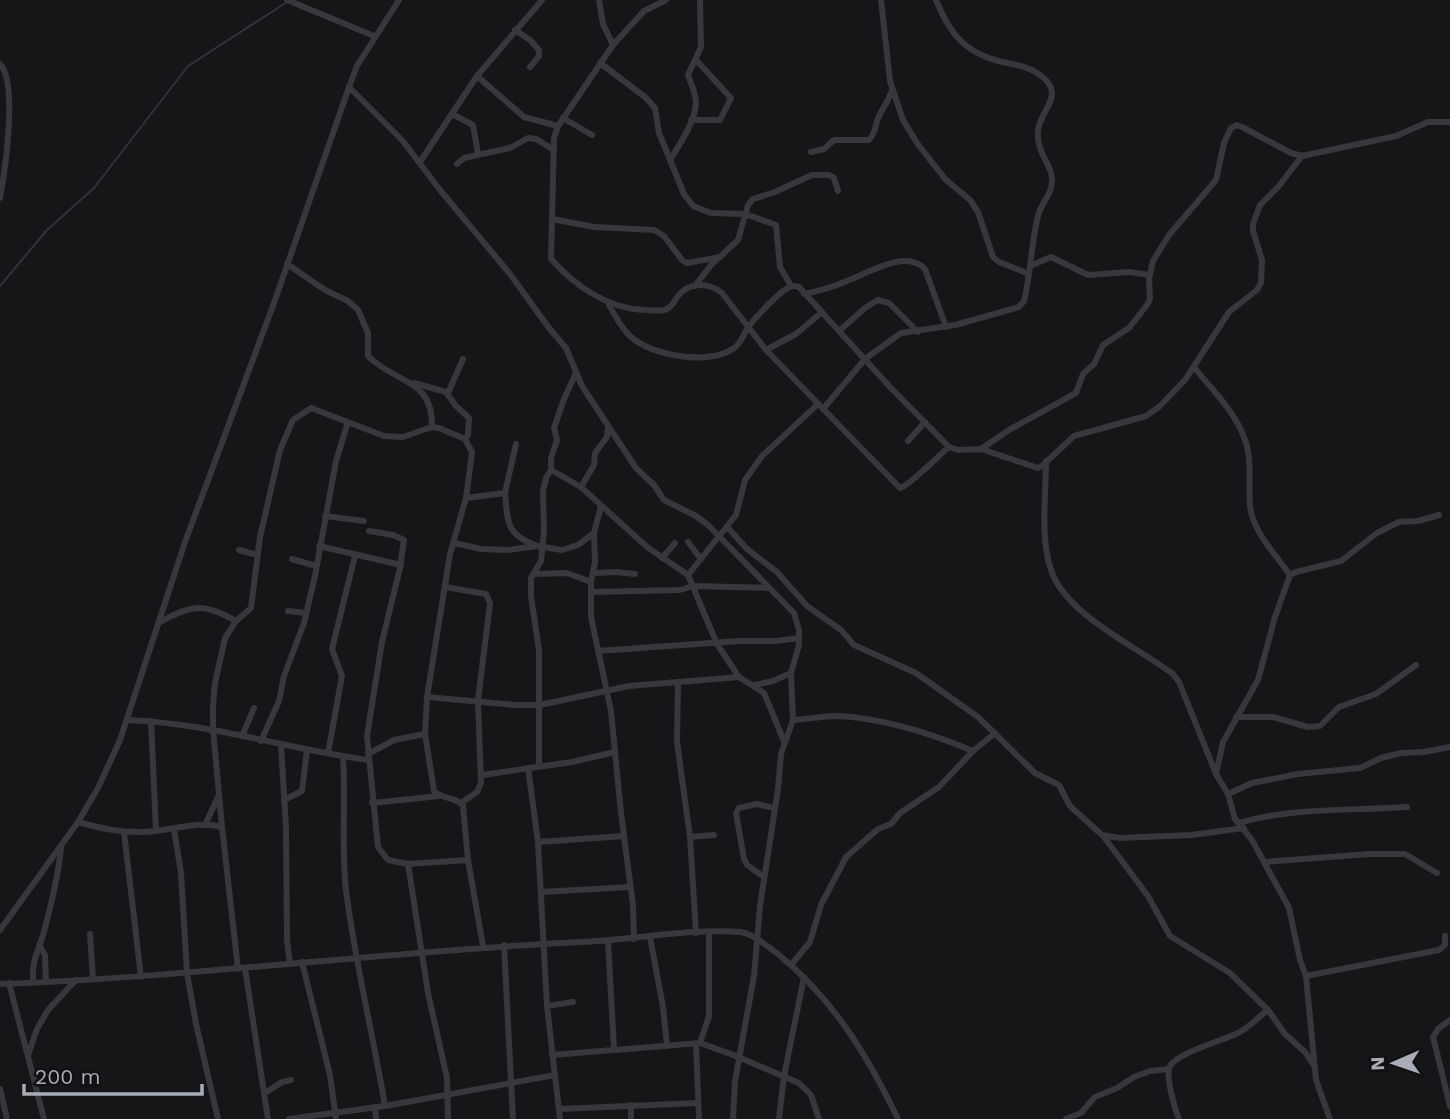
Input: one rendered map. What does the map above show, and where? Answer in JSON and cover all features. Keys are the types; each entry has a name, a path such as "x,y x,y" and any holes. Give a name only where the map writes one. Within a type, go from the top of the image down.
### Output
{"street":[{"path":"287,0 374,36"},
{"path":"0,930 78,822 106,773 349,87 374,36 399,0"},
{"path":"420,162 477,76 542,0"},
{"path":"599,0 603,24 613,45"},
{"path":"666,0 645,11 613,45 558,126 554,150 551,259 587,290 608,303 623,308 662,310 670,308 682,292 705,284 715,288 722,293 766,350 900,488 907,486 949,447"},
{"path":"670,160 684,138 696,100 688,75 703,36 700,0"},
{"path":"881,0 892,90 903,120 945,179 970,200 978,212 993,257 1029,274"},
{"path":"688,575 736,514 745,480 762,456 820,407 865,359 901,333 946,327 1019,307 1024,301 1039,214 1052,183 1051,171 1038,148 1039,124 1052,100 1051,90 1047,82 1034,71 987,58 968,49 944,19 936,0"},
{"path":"515,30 539,48 540,56 530,67"},
{"path":"691,120 720,120 732,98 696,60"},
{"path":"600,63 655,108 659,133 684,194 698,209 745,214 776,225 780,267 791,286 799,288 949,447 958,450 981,449 1034,468 1042,466 1074,436 1146,416 1185,380 1229,312 1257,290 1261,283 1262,260 1253,224 1260,205 1302,156"},
{"path":"0,64 5,71 10,106 0,198"},
{"path":"477,76 524,117 558,126"},
{"path":"349,87 393,129 566,348 572,357 576,373 636,468 654,485 661,497 696,516 720,537 794,613 799,638 791,673 793,720 784,741 764,877 754,976 735,1082 733,1119"},
{"path":"811,152 824,149 834,140 869,140 892,90"},
{"path":"452,114 473,125 478,154"},
{"path":"563,118 592,135"},
{"path":"981,449 1009,430 1076,393 1083,374 1094,364 1102,345 1125,332 1147,305 1150,299 1153,261 1169,235 1216,180 1224,143 1231,128 1237,125 1302,156 1396,136 1428,122 1450,122"},
{"path":"457,164 464,158 510,148 530,138 544,142 554,150"},
{"path":"693,288 720,256 738,240 745,214 753,199 775,192 806,176 829,175 834,178 838,191"},
{"path":"552,219 594,227 654,230 664,236 687,263 720,256"},
{"path":"1030,265 1051,257 1088,275 1129,271 1150,275"},
{"path":"804,294 843,283 879,265 919,263 925,269 946,327"},
{"path":"287,264 353,305 366,328 368,356 384,370 448,393 468,418 468,435 465,439"},
{"path":"608,303 632,339 671,354 696,358 727,352 740,343 748,328 791,286"},
{"path":"839,331 878,300 889,303 918,332"},
{"path":"766,350 796,334 821,313"},
{"path":"448,393 463,359"},
{"path":"1194,368 1234,416 1244,436 1249,452 1250,506 1253,518 1290,575"},
{"path":"540,766 538,650 531,578 541,561 539,547 544,531 543,491 551,470 551,458 557,440 554,428 576,373"},
{"path":"414,383 429,402 432,427"},
{"path":"268,1119 242,968 222,827 213,729 215,683 225,638 236,621 251,608 257,555 279,450 293,420 311,408 378,435 397,438 432,427 465,439 473,457 445,586 427,697 425,734 432,785 439,796"},
{"path":"261,741 279,701 284,676 299,639 317,566 335,461 348,422"},
{"path":"908,441 925,422"},
{"path":"581,487 594,465 596,452 607,437 608,425"},
{"path":"516,444 505,493 509,525 513,533 539,547"},
{"path":"1046,461 1045,538 1056,582 1071,603 1173,674 1180,682 1216,774 1228,794 1235,819 1265,862 1289,908 1306,976 1316,1080 1330,1119"},
{"path":"551,470 581,487 662,558 688,575 717,644 739,677 764,693 784,741"},
{"path":"466,498 505,493"},
{"path":"601,506 594,533 591,617 607,690 634,939"},
{"path":"1216,774 1223,743 1258,680 1275,617 1290,575 1341,561 1377,533 1399,522 1418,521 1439,515"},
{"path":"325,516 363,521"},
{"path":"727,527 747,549 777,572 807,606 841,630 853,645 916,673 966,707 1035,774 1059,785 1070,806 1102,835 1148,896 1170,936 1230,973 1268,1010 1285,1034 1305,1052 1315,1067"},
{"path":"369,530 404,540 370,712 368,757 376,837 383,856 388,860 408,864 468,860"},
{"path":"454,543 481,549 568,549 594,533"},
{"path":"688,542 701,559"},
{"path":"662,558 675,543"},
{"path":"320,546 401,565"},
{"path":"239,551 257,555"},
{"path":"328,753 342,676 332,649 355,556"},
{"path":"292,559 317,566"},
{"path":"535,574 567,573 591,582"},
{"path":"594,573 635,574"},
{"path":"445,586 486,594 490,603 478,700 482,775 477,792 461,803"},
{"path":"591,592 680,590 693,586 769,589"},
{"path":"159,622 190,607 221,612 236,621"},
{"path":"288,611 306,613"},
{"path":"598,651 799,638"},
{"path":"1236,717 1273,717 1308,727 1320,726 1339,707 1376,694 1416,665"},
{"path":"755,685 791,673"},
{"path":"427,697 540,705 578,699 607,690 739,677"},
{"path":"678,682 677,742 690,837 696,933"},
{"path":"242,736 254,708"},
{"path":"793,720 834,716 875,721 931,735 973,751"},
{"path":"127,720 213,729 343,757 368,757 394,740 425,734"},
{"path":"151,721 156,831"},
{"path":"791,965 809,943 821,905 845,857 878,829 891,824 900,813 939,787 973,751 995,733"},
{"path":"281,745 286,931 290,964"},
{"path":"1228,794 1252,783 1298,774 1360,768 1381,758 1401,753 1450,747"},
{"path":"284,800 302,791 307,750"},
{"path":"482,775 597,758 615,752"},
{"path":"343,757 345,881 385,1106"},
{"path":"528,768 538,842 547,1006 561,1119"},
{"path":"205,825 220,793"},
{"path":"372,803 439,796 461,803"},
{"path":"461,803 483,946"},
{"path":"764,877 744,859 741,832 735,815 739,808 752,804 774,808"},
{"path":"1102,835 1112,838 1151,837 1242,826 1265,816 1407,807"},
{"path":"78,822 124,832 205,825 222,827"},
{"path":"174,829 181,873 187,974 195,1024 218,1119"},
{"path":"124,832 141,977"},
{"path":"690,837 714,835"},
{"path":"538,842 624,836"},
{"path":"33,982 32,962 54,892 61,846"},
{"path":"1265,862 1405,853 1437,873"},
{"path":"408,864 449,1095 448,1119"},
{"path":"541,892 630,887"},
{"path":"0,984 187,974 483,946 741,932 758,940 791,965 827,1001 867,1056 898,1119"},
{"path":"699,1119 698,1044 709,1016 709,933"},
{"path":"90,934 93,979"},
{"path":"1306,976 1439,950 1445,945 1445,936"},
{"path":"650,937 667,1045"},
{"path":"608,941 614,1049"},
{"path":"39,945 45,955 46,982"},
{"path":"503,945 513,1119"},
{"path":"302,962 321,1032 336,1115"},
{"path":"779,1119 784,1076 804,977"},
{"path":"28,1057 37,1029 48,1010 76,980"},
{"path":"9,983 44,1119"},
{"path":"547,1006 573,1002"},
{"path":"1066,1119 1081,1113 1095,1097 1134,1077 1150,1071 1169,1069 1181,1058 1241,1032 1268,1010"},
{"path":"1450,1020 1438,1029 1433,1037 1450,1107"},
{"path":"552,1055 698,1044 799,1083 811,1095 819,1119"},
{"path":"1169,1069 1173,1101 1179,1119"},
{"path":"289,1119 336,1115 555,1075"},
{"path":"265,1093 282,1082 291,1080"},
{"path":"0,1089 8,1119"},
{"path":"559,1109 698,1103"},
{"path":"631,1105 631,1119"},
{"path":"375,1107 376,1119"}],"waterway":[{"path":"0,286 47,230 94,188 188,66 287,2"}]}
